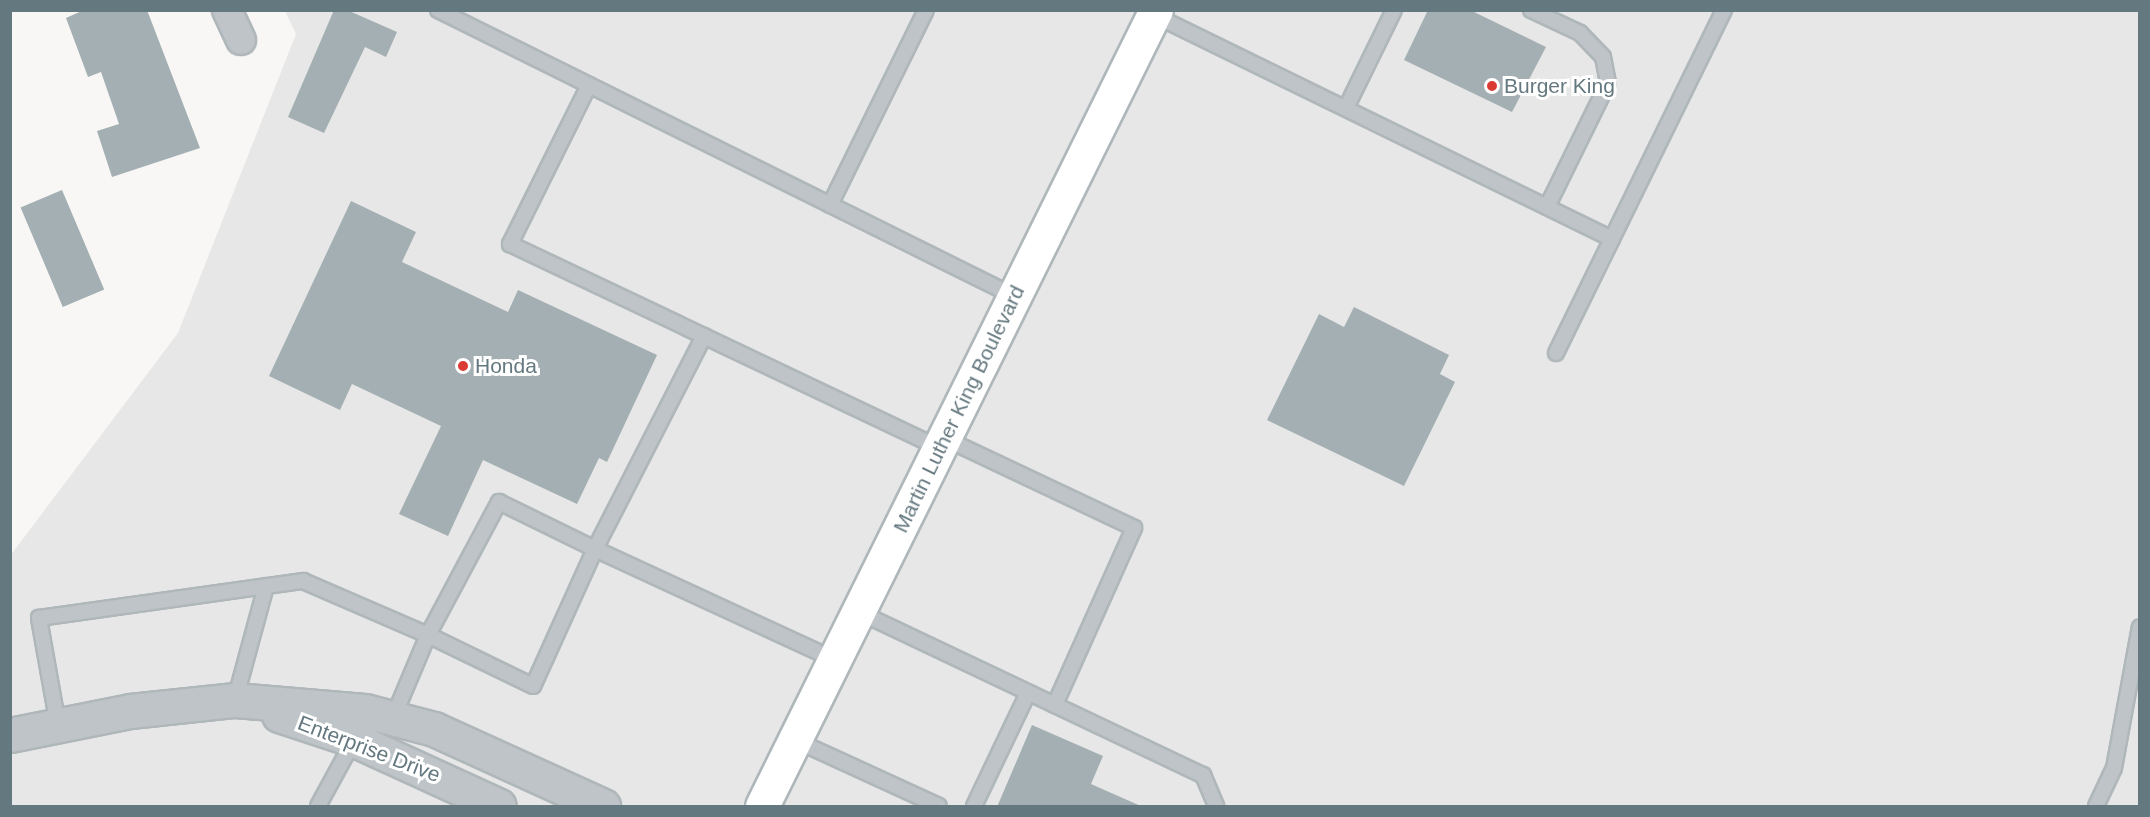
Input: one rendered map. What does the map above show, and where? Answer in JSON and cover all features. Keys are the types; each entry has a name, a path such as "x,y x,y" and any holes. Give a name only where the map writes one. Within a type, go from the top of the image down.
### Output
{"main road":[{"name":"Martin Luther King Boulevard","path":"762,807 1155,13"}],"street":[{"path":"227,10 241,40"},
{"name":"Enterprise Drive","path":"235,700 355,740 499,807"},
{"name":"Enterprise Drive","path":"10,735 130,711 235,700 309,704 393,718 435,729 603,807"}],"lane":[{"path":"438,10 461,16 589,85 1015,296"},
{"path":"830,205 926,10"},
{"path":"1346,108 1394,10"},
{"path":"1531,10 1580,33 1604,57 1608,83 1548,207"},
{"path":"1556,353 1724,10"},
{"path":"1155,13 1612,239"},
{"path":"589,85 510,244 704,336 1134,528 1054,705"},
{"path":"58,725 39,618 303,581 428,634 533,686 595,549 704,336"},
{"path":"393,718 428,634 499,502 835,660"},
{"path":"235,700 266,586"},
{"path":"859,612 1203,775 1216,807"},
{"path":"2096,807 2114,768 2139,627"},
{"path":"974,807 1028,693"},
{"path":"318,807 355,740"},
{"path":"795,740 939,807"}],"shaded area":[{"path":"285,11 2139,11 2139,806 11,806 10,556 178,333 296,34"}],"building":[{"path":"84,10 147,10 200,148 112,177 97,131 119,124 101,72 88,77 66,18"},
{"path":"334,10 347,10 397,32 386,57 365,47 324,133 288,117"},
{"name":"Burger King","path":"1428,10 1470,10 1546,47 1512,112 1404,60"},
{"path":"62,190 104,289 63,307 21,208"},
{"name":"Honda","path":"351,201 416,232 402,262 508,312 518,290 657,355 607,462 599,458 577,504 483,460 448,536 399,514 441,426 352,384 340,410 269,376"},
{"path":"1354,307 1449,355 1440,374 1455,382 1404,486 1267,420 1319,314 1344,327"},
{"path":"1032,725 1103,756 1091,784 1143,807 997,807"}],"place":[{"name":"Burger King","path":"1492,86"},
{"name":"Honda","path":"463,366"}]}
